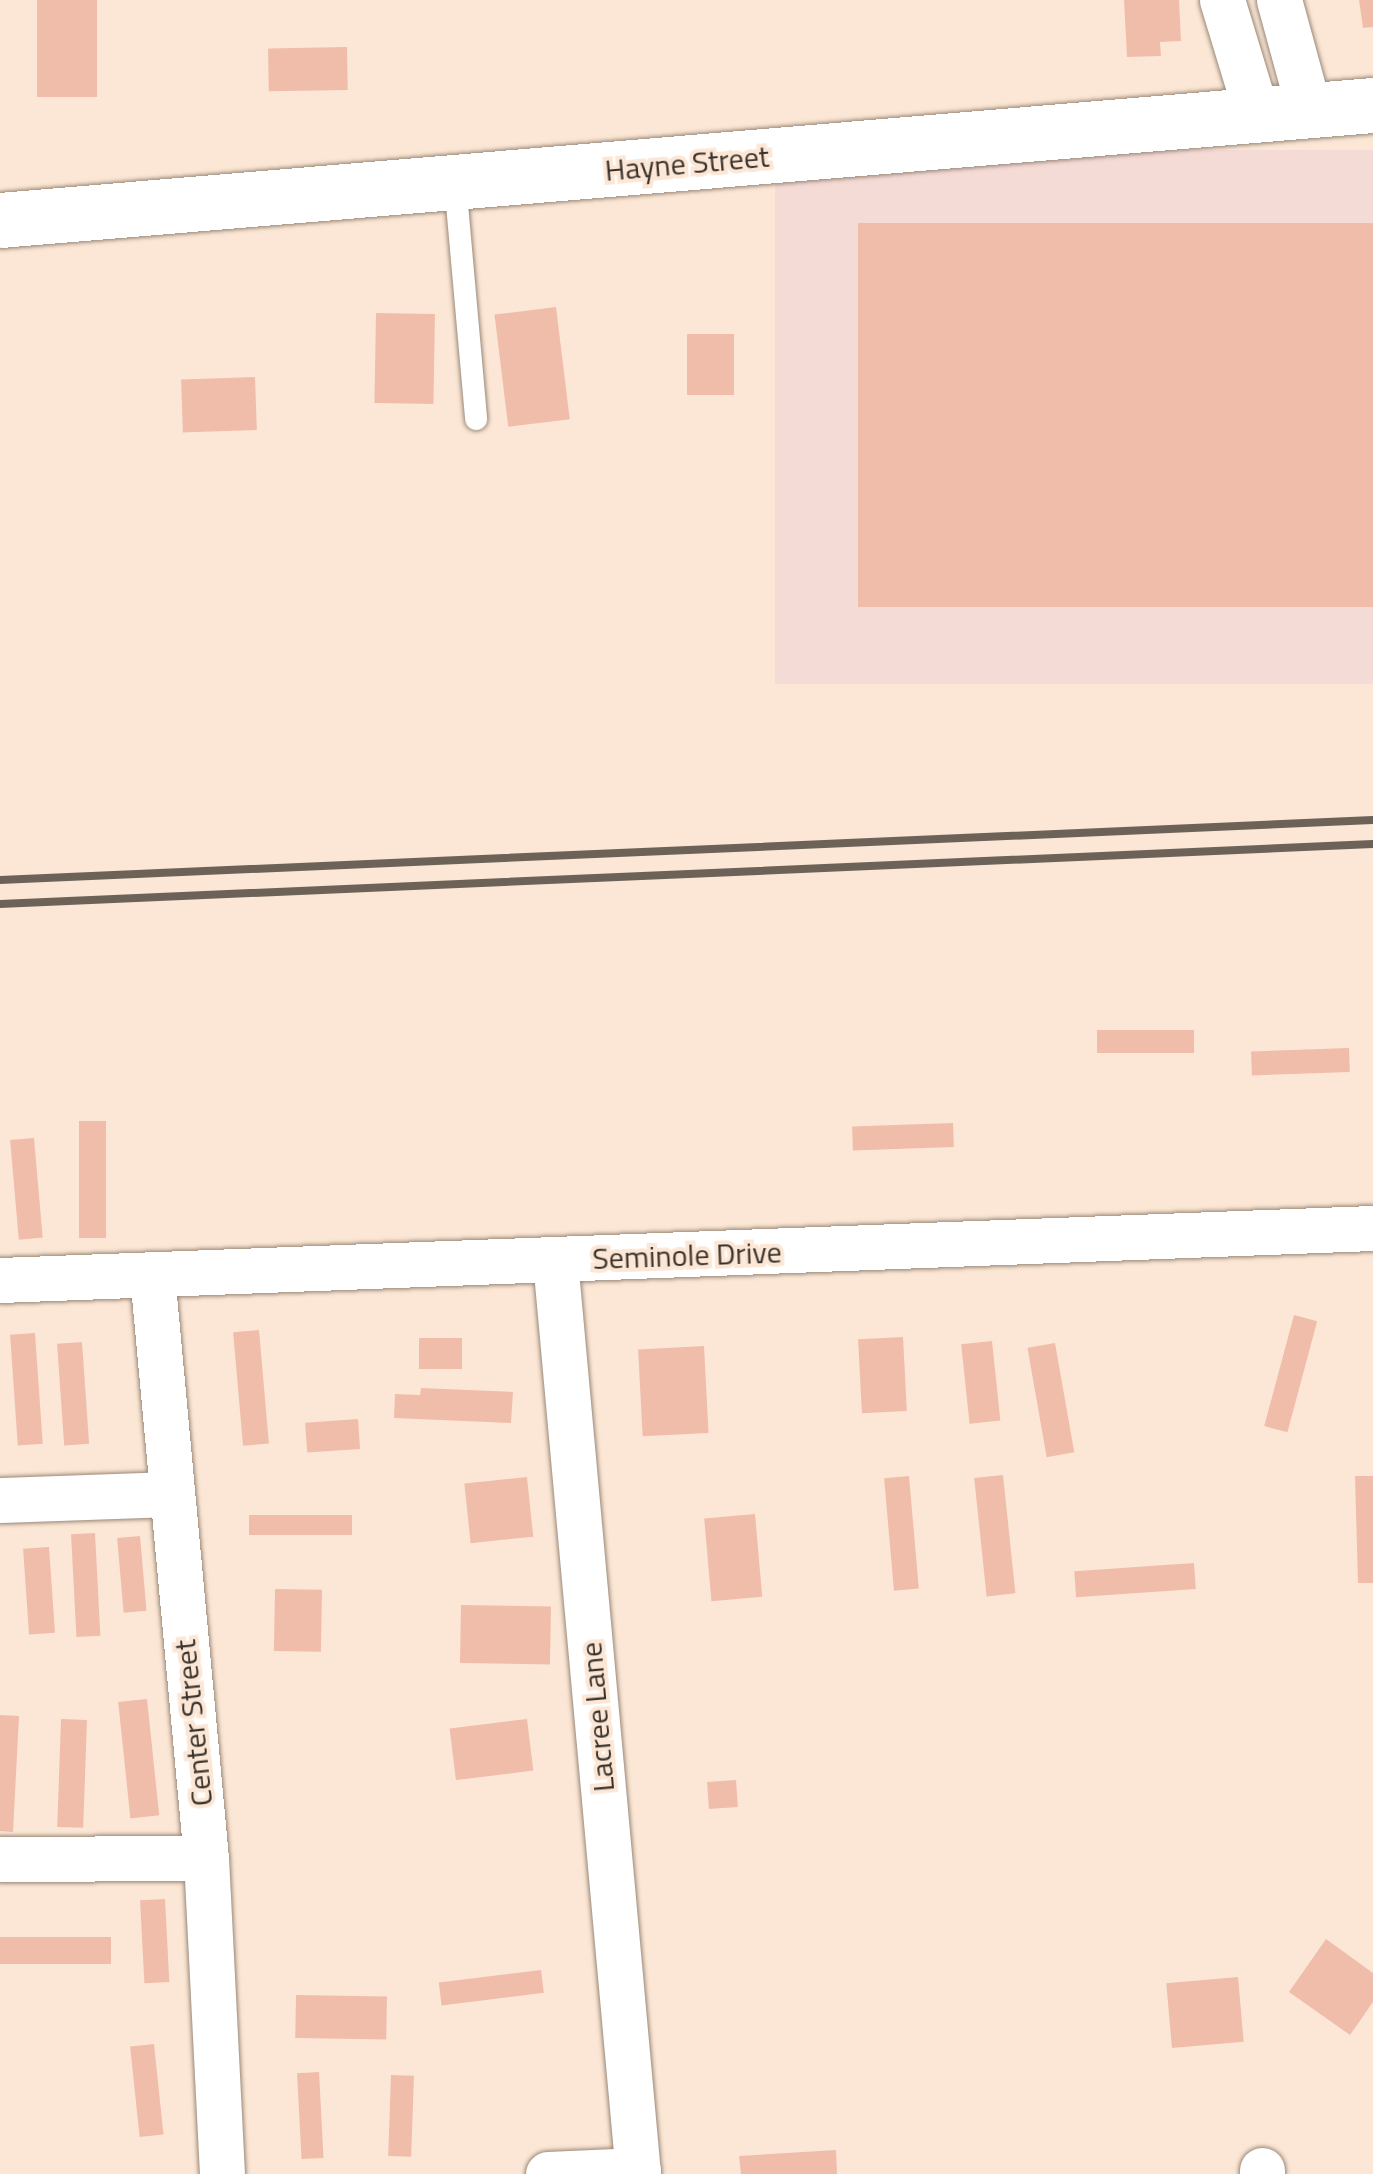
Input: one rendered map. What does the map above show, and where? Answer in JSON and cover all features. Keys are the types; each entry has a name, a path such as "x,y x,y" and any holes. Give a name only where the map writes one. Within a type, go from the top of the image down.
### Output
{"street":[{"path":"1222,0 1283,112"},
{"path":"1279,0 1283,112"},
{"name":"Hayne Street","path":"0,220 1373,105"},
{"name":"Seminole Drive","path":"0,1280 1373,1228"},
{"name":"Lacree Lane","path":"555,1260 638,2172"},
{"name":"Center Street","path":"152,1274 206,1858 222,2174"},
{"path":"0,1500 170,1494"},
{"path":"0,1859 206,1858"},
{"path":"548,2174 638,2172"}],"lane":[{"path":"456,182 476,420"}],"shaded area":[{"path":"775,150 1373,150 1373,684 775,684"}],"building":[{"path":"37,0 97,0 97,97 37,97"},
{"path":"1124,0 1179,0 1181,41 1160,42 1161,56 1127,57"},
{"path":"1359,0 1373,0 1373,27 1363,28"},
{"path":"347,47 348,90 269,91 268,48"},
{"path":"858,223 1373,223 1373,607 858,607"},
{"path":"556,307 570,419 508,427 494,315"},
{"path":"376,313 435,314 433,404 374,403"},
{"path":"687,334 734,334 734,395 687,395"},
{"path":"255,377 257,430 183,433 181,380"},
{"path":"1097,1030 1194,1030 1194,1053 1097,1053"},
{"path":"1349,1048 1350,1072 1252,1075 1251,1051"},
{"path":"79,1121 106,1121 106,1238 79,1238"},
{"path":"953,1123 954,1147 853,1151 852,1127"},
{"path":"34,1138 43,1238 19,1240 10,1140"},
{"path":"1294,1315 1317,1321 1287,1432 1264,1426"},
{"path":"259,1330 269,1444 243,1446 233,1332"},
{"path":"35,1333 43,1444 18,1445 10,1335"},
{"path":"903,1337 907,1411 862,1413 858,1339"},
{"path":"419,1338 462,1338 462,1369 419,1369"},
{"path":"992,1341 1000,1421 970,1424 961,1344"},
{"path":"82,1342 89,1444 64,1445 57,1344"},
{"path":"1055,1343 1074,1452 1047,1457 1027,1348"},
{"path":"704,1346 709,1433 643,1436 638,1349"},
{"path":"421,1388 513,1392 511,1423 394,1418 395,1394 420,1395"},
{"path":"358,1419 360,1449 307,1453 305,1423"},
{"path":"1003,1475 1015,1593 987,1596 974,1478"},
{"path":"909,1476 919,1589 894,1591 884,1478"},
{"path":"1355,1476 1373,1476 1373,1583 1358,1583"},
{"path":"527,1477 533,1537 471,1543 464,1484"},
{"path":"755,1514 762,1597 711,1601 704,1518"},
{"path":"249,1515 352,1515 352,1535 249,1535"},
{"path":"95,1533 100,1636 76,1637 71,1534"},
{"path":"140,1536 147,1611 124,1613 117,1538"},
{"path":"49,1547 55,1633 29,1635 23,1549"},
{"path":"1194,1563 1196,1589 1076,1597 1074,1571"},
{"path":"275,1589 322,1590 321,1652 274,1651"},
{"path":"461,1605 551,1607 550,1665 460,1663"},
{"path":"147,1699 159,1815 130,1818 118,1702"},
{"path":"0,1715 19,1716 13,1832 0,1831"},
{"path":"61,1719 87,1720 83,1828 57,1827"},
{"path":"527,1719 533,1771 456,1780 450,1729"},
{"path":"736,1780 738,1807 709,1809 707,1782"},
{"path":"165,1899 169,1982 144,1983 140,1900"},
{"path":"0,1937 111,1937 111,1964 0,1964"},
{"path":"1326,1939 1373,1973 1373,2002 1350,2035 1289,1992"},
{"path":"541,1970 544,1993 442,2005 439,1983"},
{"path":"1238,1977 1244,2042 1172,2048 1166,1983"},
{"path":"296,1995 387,1997 386,2040 295,2038"},
{"path":"154,2044 164,2135 140,2137 130,2047"},
{"path":"319,2072 324,2158 302,2159 297,2073"},
{"path":"391,2075 414,2076 411,2157 388,2156"},
{"path":"836,2150 837,2174 741,2174 739,2156"}],"railway":[{"path":"0,880 1373,820"},
{"path":"0,904 1373,844"}]}
